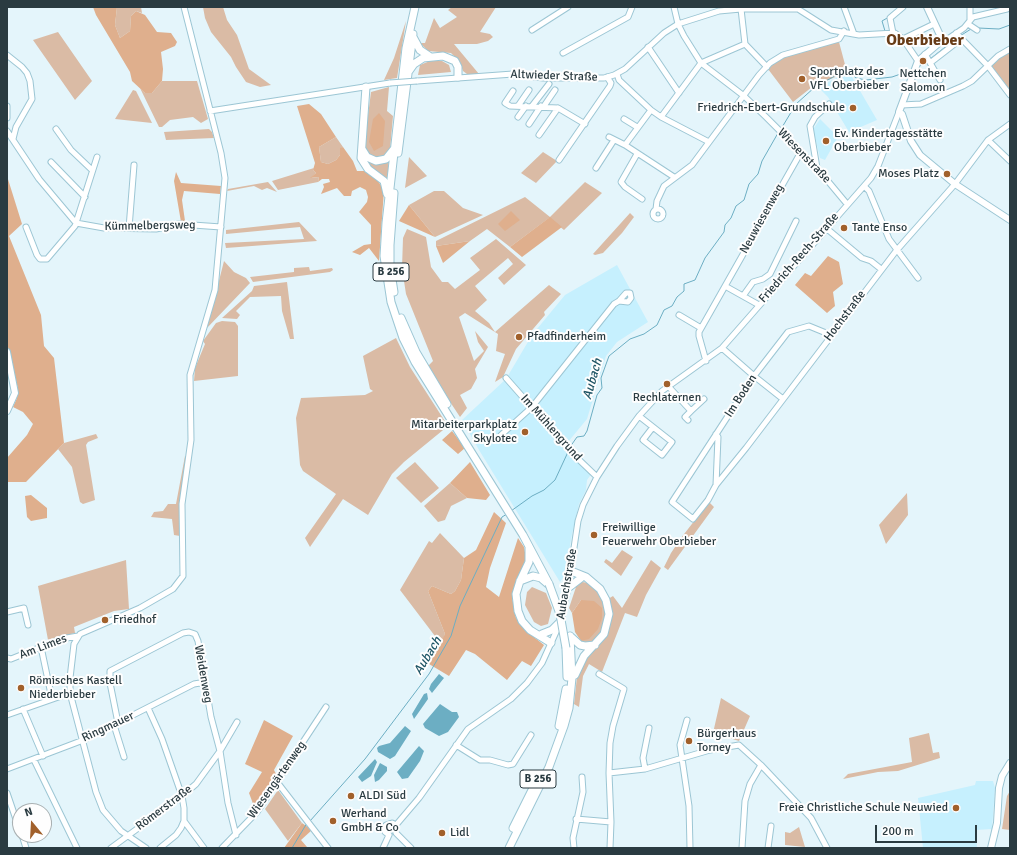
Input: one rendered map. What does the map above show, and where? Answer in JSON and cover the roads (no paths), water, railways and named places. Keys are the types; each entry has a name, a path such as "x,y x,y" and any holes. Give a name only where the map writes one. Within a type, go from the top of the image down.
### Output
{"highway":[{"name":"B 256","path":"415,7 406,48 387,210 384,256 391,302 403,338 525,534 562,605 570,636 572,685 567,716 554,754 509,848"},
{"name":"B 256","path":"420,7 412,35 392,212 390,267 392,286 401,319 438,394"},
{"path":"412,35 420,50 429,56"},
{"path":"408,73 418,60 429,56 444,56 452,58 458,67 458,77"},
{"path":"366,87 362,148 367,157 376,161 386,159 394,148"},
{"name":"B 256","path":"362,148 361,158 365,166 381,178 386,186 387,210"},
{"name":"B 256","path":"504,848 545,765 560,724 566,690 566,648 560,614 551,583 527,542 525,534"},
{"path":"527,542 529,562 516,594 518,611 526,625 538,633 548,637 551,643"},
{"path":"571,571 574,576 592,582"},
{"path":"571,571 586,577 603,594 609,614 604,634 580,662 572,685"},
{"path":"520,582 533,576 551,583"},
{"path":"568,588 581,578"},
{"path":"538,633 552,630 561,621"},
{"path":"570,636 580,645 585,646 595,644"}],"main road":[{"path":"927,7 940,35 939,43"},
{"name":"Friedrich-Rech-Straße","path":"899,112 916,67 928,59 939,43"},
{"path":"899,112 902,114 911,141 916,149 955,184 1010,220"},
{"path":"7,352 15,393 7,411"},
{"path":"991,848 995,833 998,788 1002,776 1010,763"}],"street":[{"name":"Am Limes","path":"7,658 11,659 61,639 78,636 140,608 173,590 183,576 182,516 192,440 190,375 215,290 221,227 224,170 184,7"},
{"path":"532,30 568,7"},
{"path":"563,53 628,17 632,7"},
{"name":"Wiesenstraße","path":"674,7 678,24 701,63 744,96 817,168 848,204"},
{"path":"844,7 854,34"},
{"path":"903,7 890,18 893,33 903,39 916,67"},
{"path":"970,7 973,26"},
{"path":"973,26 973,17 1008,8"},
{"name":"Altwieder Straße","path":"366,87 417,80 513,74 543,78 607,77 617,74 648,47 678,24 720,9 798,9 831,30 854,34 893,33"},
{"path":"741,9 745,44 767,67"},
{"path":"903,39 934,24"},
{"path":"940,80 928,59 973,26"},
{"path":"656,209 661,191 668,182 692,165 767,67 783,55 839,39 844,32"},
{"path":"939,43 959,36"},
{"path":"959,36 988,66 1010,95"},
{"path":"661,117 701,63 745,44"},
{"path":"648,47 679,93"},
{"path":"902,105 921,104 963,86 998,56 1010,49"},
{"path":"7,55 22,67 30,80 32,99 16,127 13,139"},
{"path":"617,74 619,80 651,110 661,117 709,142"},
{"path":"559,160 610,86 611,83 607,77"},
{"path":"532,106 549,84"},
{"path":"210,111 366,87"},
{"path":"518,106 529,90"},
{"path":"529,124 555,90"},
{"path":"513,91 504,103 510,106 542,106 558,108 585,124"},
{"path":"817,168 810,126 815,117 829,104"},
{"path":"7,106 7,118"},
{"path":"518,117 526,106"},
{"path":"538,136 558,108"},
{"path":"624,145 651,110"},
{"name":"Friedrich-Rech-Straße","path":"597,477 639,416 668,386 706,361 722,348 864,186 876,171 899,112"},
{"path":"624,119 637,127"},
{"name":"Hochstraße","path":"693,519 708,500 716,485 746,448 897,249 955,184 988,140 1010,124"},
{"path":"56,129 71,150 92,170"},
{"path":"7,130 9,136 13,139 39,180 76,223"},
{"path":"609,137 674,177"},
{"path":"596,168 614,140"},
{"path":"988,140 1010,161"},
{"name":"Neuwiesenweg","path":"701,328 800,152"},
{"path":"637,154 621,182 625,188 642,199"},
{"path":"26,227 37,255 44,260 52,255 76,223 97,157"},
{"path":"51,162 85,197"},
{"path":"129,228 134,166"},
{"path":"864,186 870,191 884,228 918,278"},
{"path":"743,296 753,282 763,279 770,274 796,221"},
{"name":"Kümmelbergsweg","path":"76,223 104,228 156,228 179,224 221,227"},
{"path":"826,228 862,258 871,261 882,269"},
{"path":"725,286 759,305"},
{"path":"501,435 532,407 614,304 619,301"},
{"path":"679,315 701,328 699,336 706,361"},
{"name":"Im Boden","path":"693,519 672,502 754,376 790,331 809,326 831,335"},
{"path":"722,348 783,399"},
{"name":"Im Mühlengrund","path":"506,378 573,454 597,477"},
{"path":"668,386 691,411"},
{"path":"688,420 685,417 704,399"},
{"path":"639,416 653,427 672,442 662,455 643,440 653,427"},
{"path":"716,434 718,438 716,485"},
{"name":"Aubachstraße","path":"396,825 419,798 468,729 520,691 542,663 561,621 571,571 579,518 583,505 597,477"},
{"path":"7,612 24,608 28,625"},
{"name":"Weidenweg","path":"116,724 110,683 110,671 183,633 189,632 195,634 198,641 211,717 220,752 228,803 236,835"},
{"path":"78,636 74,644 71,666 70,693 96,792 103,810 115,825 127,836 146,848"},
{"path":"41,647 52,699"},
{"path":"599,674 624,689 613,726 608,773 611,822 610,848"},
{"name":"Ringmauer","path":"7,769 34,760 82,740 194,684 200,683 206,686"},
{"path":"7,715 70,693"},
{"name":"Wiesengärtenweg","path":"222,848 257,812 326,707"},
{"path":"148,708 162,739 182,796 184,822 204,848"},
{"path":"23,709 43,756"},
{"path":"688,720 680,745 689,806 690,848"},
{"name":"Römerstraße","path":"111,848 196,784 220,752 237,722"},
{"path":"116,724 124,757"},
{"path":"645,769 643,758 649,728"},
{"path":"456,744 480,760 490,760 508,765 513,764 532,735"},
{"path":"608,773 645,769 682,758 736,745 761,765 811,818 827,848"},
{"path":"34,760 77,848"},
{"path":"742,848 745,801 750,784 761,765"},
{"path":"574,848 573,838 576,818 583,792 582,777"},
{"path":"277,782 311,824 328,848"},
{"path":"7,794 9,806"},
{"path":"576,818 611,822"},
{"path":"160,848 176,835 184,822"},
{"path":"389,836 385,832 386,825 392,823 396,825 396,833 412,848"},
{"path":"768,848 771,826"},
{"path":"383,848 389,836 396,833"}],"waterway":[{"path":"885,31 882,21 889,17"},
{"name":"Aubach","path":"978,28 999,29 1010,25"},
{"name":"Aubach","path":"960,36 971,29"},
{"name":"Aubach","path":"930,59 958,37"},
{"name":"Aubach","path":"919,66 926,62"},
{"name":"Aubach","path":"781,129 796,104 815,87 842,72 848,71 856,78 866,80 892,77 912,70"},
{"name":"Aubach","path":"570,447 577,437 584,436 587,431 597,395 602,388 601,378 609,356 630,339 644,334 657,325 664,310 672,306 677,297 684,291 684,284 695,280 705,258 724,232 725,225 731,218 736,206 744,200 749,184 758,174 762,161 778,133"},
{"name":"Aubach","path":"511,511 532,496 544,490 555,480 568,452"},
{"name":"Aubach","path":"310,821 365,759 429,674 451,636 460,606 502,517 507,514"},
{"name":"Aubach","path":"292,848 307,823"}],"place":[{"name":"Nettchen Salomon","path":"923,61"},
{"name":"Sportplatz des VFL Oberbieber","path":"802,79"},
{"name":"Friedrich-Ebert-Grundschule","path":"853,108"},
{"name":"Ev. Kindertagesstätte Oberbieber","path":"826,141"},
{"name":"Moses Platz","path":"947,174"},
{"name":"Tante Enso","path":"844,228"},
{"name":"Pfadfinderheim","path":"519,337"},
{"name":"Rechlaternen","path":"667,384"},
{"name":"Mitarbeiterparkplatz Skylotec","path":"525,432"},
{"name":"Freiwillige Feuerwehr Oberbieber","path":"594,535"},
{"name":"Friedhof","path":"105,620"},
{"name":"Römisches Kastell Niederbieber","path":"21,688"},
{"name":"Bürgerhaus Torney","path":"689,741"},
{"name":"ALDI Süd","path":"351,796"},
{"name":"Freie Christliche Schule Neuwied","path":"956,808"},
{"name":"Werhand GmbH & Co","path":"333,821"},
{"name":"Lidl","path":"442,833"}],"district":[{"name":"Oberbieber","path":"925,41"}]}
